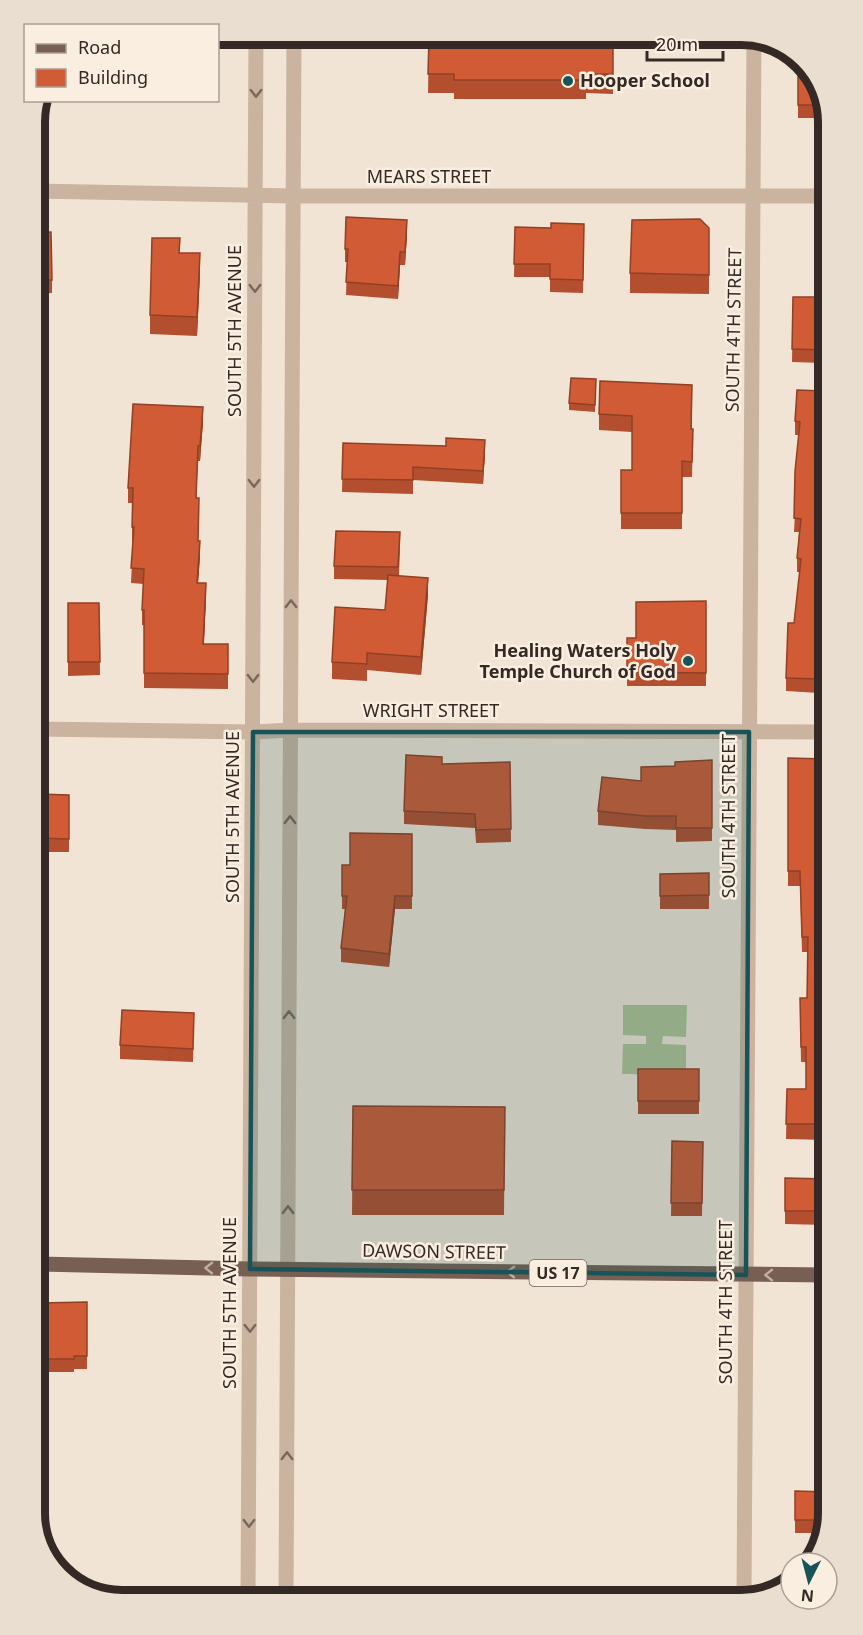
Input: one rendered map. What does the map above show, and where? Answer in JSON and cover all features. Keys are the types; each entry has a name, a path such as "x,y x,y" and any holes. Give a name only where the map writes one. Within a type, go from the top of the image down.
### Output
{"main road":[{"name":"DAWSON STREET","path":"45,1264 250,1269 818,1275"}],"street":[{"name":"SOUTH 5TH AVENUE","path":"248,1590 256,45"},
{"path":"286,1590 294,45"},
{"name":"SOUTH 4TH STREET","path":"744,1590 754,46"},
{"name":"MEARS STREET","path":"45,191 293,196 818,196"},
{"name":"WRIGHT STREET","path":"45,729 253,732 291,730 818,732"}],"highlighted area":[{"path":"253,732 749,732 746,1275 250,1269"}],"green space":[{"path":"623,1005 687,1005 686,1037 663,1036 662,1044 686,1045 686,1075 622,1074 623,1044 646,1044 646,1036 623,1035"}],"building":[{"path":"429,45 613,45 613,74 586,74 586,80 454,80 454,74 428,74"},
{"path":"798,70 805,79 816,105 798,105"},
{"path":"346,217 407,220 405,252 400,252 398,286 346,282 348,249 345,249"},
{"path":"700,219 709,228 709,275 630,273 632,220"},
{"path":"551,223 584,224 583,280 550,279 550,264 514,264 515,227 551,228"},
{"path":"45,232 51,232 52,280 45,280"},
{"path":"152,238 180,238 179,253 200,253 197,317 150,315"},
{"path":"793,297 818,297 818,350 792,349"},
{"path":"571,378 596,379 595,405 569,403"},
{"path":"600,381 692,385 692,462 682,461 682,513 621,513 621,470 632,470 632,416 599,414"},
{"path":"797,390 818,391 818,679 786,678 788,623 794,623 801,559 797,558 801,519 794,518 795,471 800,422 795,421"},
{"path":"133,404 203,407 200,446 198,446 196,498 199,498 198,541 200,541 197,583 206,583 203,644 228,644 228,674 144,673 144,610 142,610 144,569 131,568 134,527 132,527 133,488 128,488"},
{"path":"446,438 485,440 483,471 413,467 413,480 342,479 343,443 446,446"},
{"path":"336,531 400,532 398,567 334,566"},
{"path":"388,575 428,578 421,657 367,653 367,664 332,662 335,607 385,610"},
{"path":"706,601 706,673 627,672 627,638 636,638 636,602"},
{"path":"68,603 99,603 100,662 68,662"},
{"path":"406,755 442,757 442,764 510,762 511,829 476,830 475,814 404,811"},
{"path":"788,758 818,759 818,1124 786,1124 787,1089 806,1089 806,1047 801,1047 800,998 807,998 808,937 802,937 800,871 788,871"},
{"path":"712,760 712,828 676,828 676,816 645,816 598,811 602,777 641,781 641,767 675,766 675,762"},
{"path":"45,794 69,795 69,839 45,838"},
{"path":"350,833 412,834 412,896 395,896 389,954 341,948 347,896 342,896 342,865 350,865"},
{"path":"709,873 709,895 660,896 660,874"},
{"path":"122,1010 194,1013 193,1049 120,1045"},
{"path":"638,1069 699,1069 699,1101 638,1101"},
{"path":"353,1106 505,1107 504,1190 352,1190"},
{"path":"672,1141 703,1142 702,1203 671,1203"},
{"path":"785,1178 818,1179 818,1211 785,1211"},
{"path":"87,1302 87,1356 74,1356 74,1359 45,1359 45,1303"},
{"path":"795,1491 818,1492 817,1520 795,1520"}],"place":[{"name":"Hooper School","path":"568,81"},
{"name":"Healing Waters Holy Temple Church of God","path":"688,661"}]}
